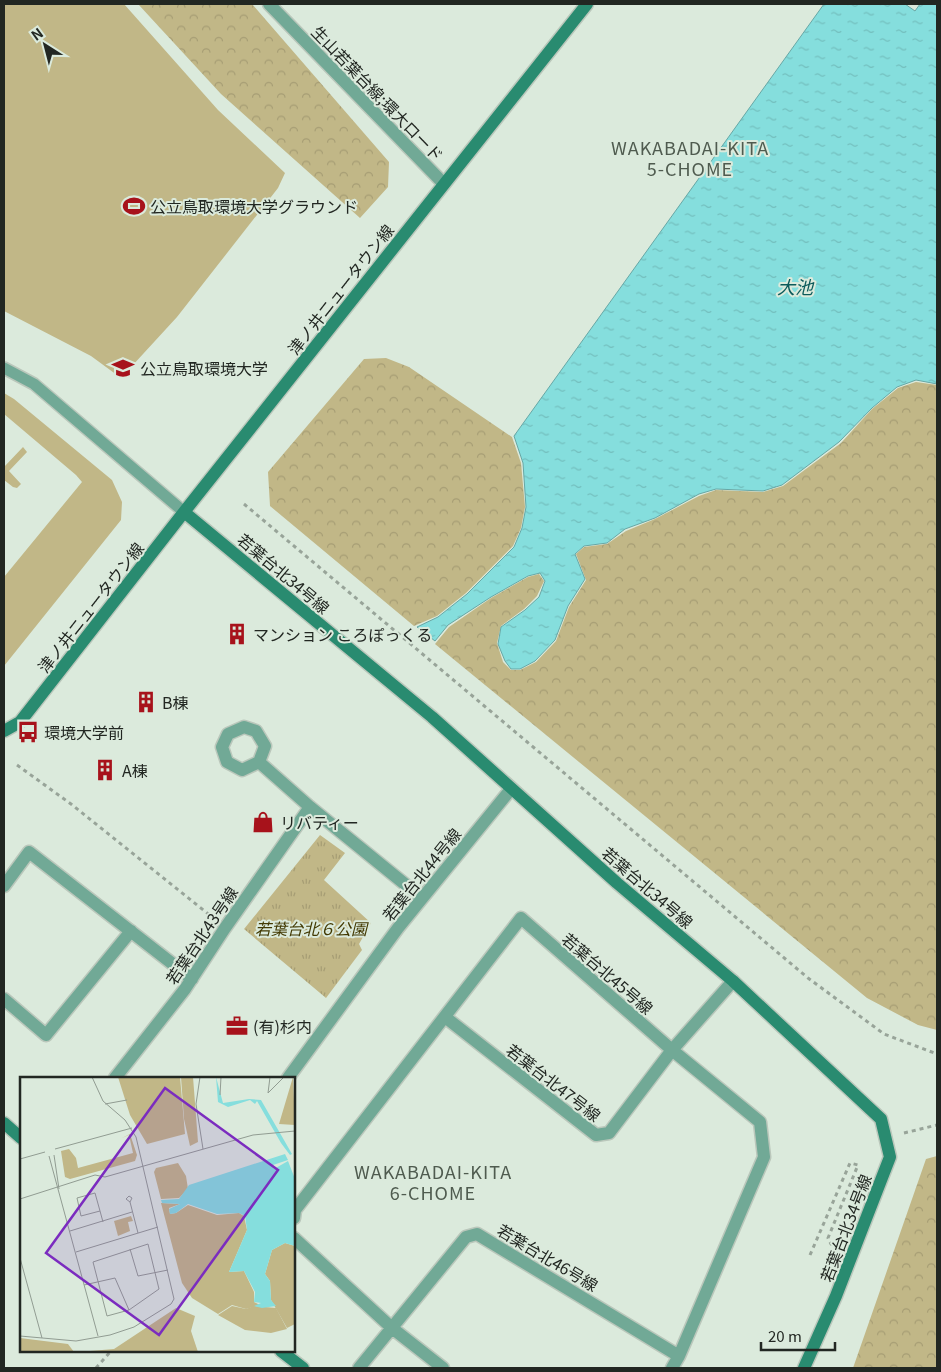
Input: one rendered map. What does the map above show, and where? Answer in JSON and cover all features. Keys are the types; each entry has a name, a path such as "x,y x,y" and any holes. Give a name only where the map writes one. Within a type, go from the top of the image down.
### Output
{"street":[{"name":"生山若葉台線;環大ロード","path":"269,4 444,184"},
{"name":"津ノ井ニュータウン線","path":"4,731 20,722 587,4"},
{"name":"若葉台北34号線","path":"184,512 432,717 617,883 734,981 881,1119 890,1157 836,1296 804,1368"},
{"path":"259,762 310,808 422,898"},
{"name":"若葉台北44号線","path":"289,1077 398,928 511,789"},
{"name":"若葉台北43号線","path":"117,1077 192,979 225,928 310,808"},
{"path":"4,886 29,852 192,979"},
{"name":"若葉台北45号線","path":"295,1210 521,918 672,1050 760,1122 764,1156 679,1356 672,1368"},
{"path":"4,999 46,1035 130,931"},
{"name":"若葉台北47号線","path":"445,1017 596,1135 610,1132 672,1050 734,981"},
{"path":"4,1124 20,1137"},
{"name":"若葉台北46号線","path":"359,1368 466,1237 477,1234 679,1356"},
{"path":"295,1239 392,1328 443,1368"},
{"path":"282,1352 302,1368"}],"lane":[{"path":"4,368 34,384 184,512"}],"path":[{"path":"244,504 808,978 884,1034 937,1054"},
{"path":"18,765 71,804 225,928"},
{"path":"810,1255 850,1163"},
{"path":"96,1368 110,1352"}],"green space":[{"name":"公立鳥取環境大学グラウンド","path":"4,4 124,4 218,110 285,173 278,188 177,317 121,378 91,356 4,311"},
{"path":"138,4 252,4 389,162 388,187 360,218 221,94"},
{"path":"386,358 409,367 512,437 521,463 525,507 521,528 513,546 466,593 437,616 414,626 270,506 268,472 364,359"},
{"path":"916,382 937,385 937,1030 918,1025 867,998 435,644 449,627 491,598 528,577 539,574 544,581 537,596 524,609 501,626 497,643 503,662 511,670 520,670 536,662 556,641 569,607 586,580 576,554 584,547 607,544 626,531 655,519 699,496 716,490 763,492 783,486 841,443 872,409 898,388"},
{"path":"4,393 14,399 112,480 122,502 121,520 4,666 4,577 82,482 4,414"},
{"path":"23,447 27,452 9,471 21,484 17,488 4,480 4,467"},
{"name":"若葉台北６公園","path":"320,835 345,853 324,880 371,923 359,944 362,950 326,998 244,929"},
{"path":"937,1156 937,1368 853,1368 926,1159"}],"water":[{"name":"大池","path":"824,4 905,4 915,11 920,4 937,4 937,384 916,380 897,387 872,408 839,442 782,485 763,491 716,489 699,494 655,518 625,529 607,543 584,546 575,554 585,579 568,606 555,640 535,661 520,669 511,669 505,661 498,644 501,627 525,610 539,597 545,581 540,573 528,576 491,597 448,625 435,641 417,627 438,617 467,594 514,547 522,528 526,507 523,463 514,436"}],"place":[{"name":"公立鳥取環境大学グラウンド","path":"134,206"},
{"name":"公立鳥取環境大学","path":"123,368"},
{"name":"マンション ころぽっくる","path":"237,634"},
{"name":"B棟","path":"146,702"},
{"name":"環境大学前","path":"28,732"},
{"name":"A棟","path":"105,770"},
{"name":"リバティー","path":"263,822"},
{"name":"(有)杉内","path":"237,1026"}],"district":[{"name":"WAKABADAI-KITA 5-CHOME","path":"690,157"},
{"name":"WAKABADAI-KITA 6-CHOME","path":"433,1181"}]}
